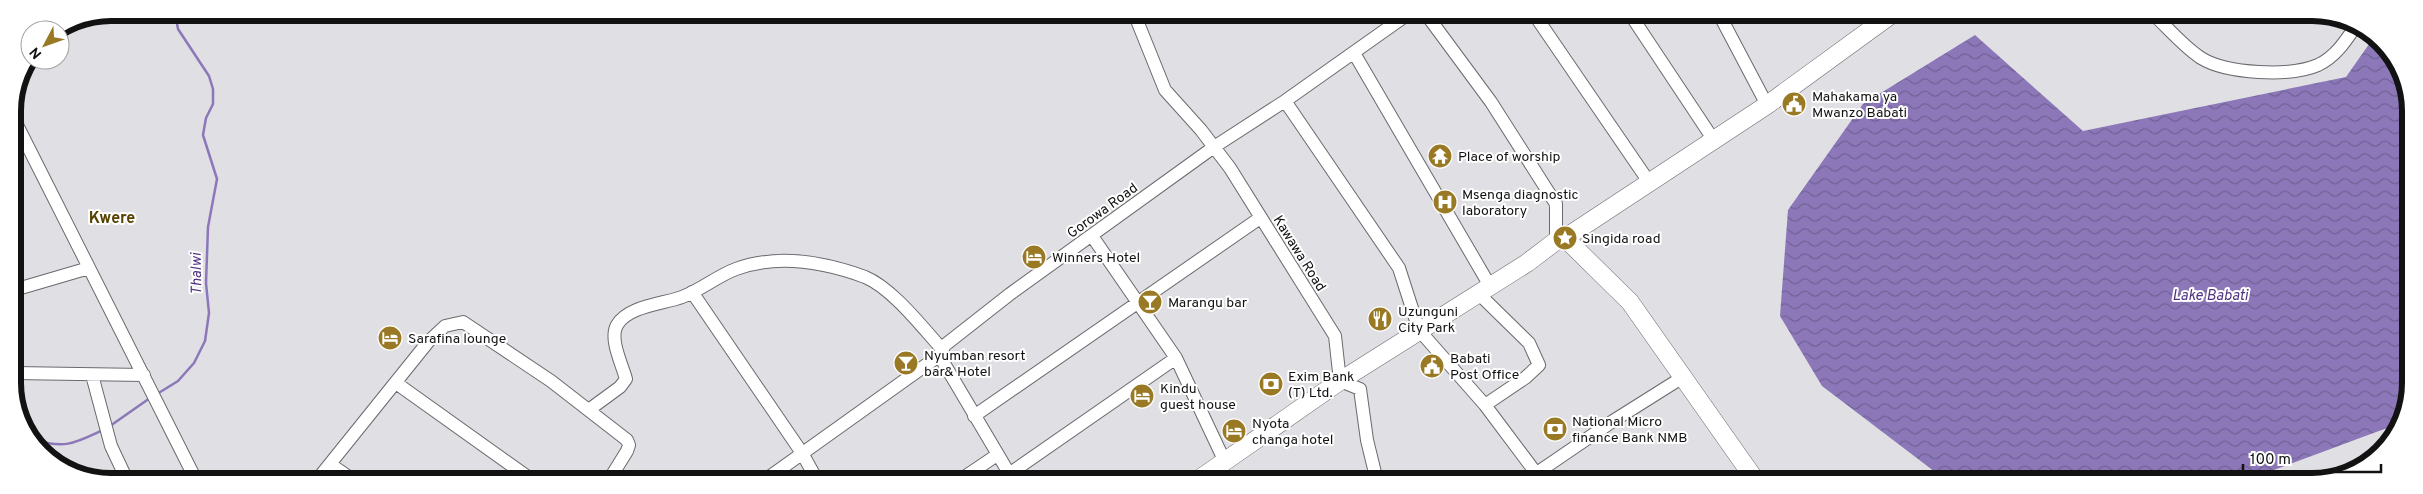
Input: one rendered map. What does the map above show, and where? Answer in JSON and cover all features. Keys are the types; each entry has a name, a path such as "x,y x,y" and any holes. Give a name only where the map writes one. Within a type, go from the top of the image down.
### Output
{"highway":[{"path":"1209,473 1340,381 1528,263 1560,240 1699,151 1767,105 1882,21"},
{"path":"1560,240 1630,302 1750,473"},
{"path":"1528,263 1568,253 1630,302"}],"street":[{"name":"Kawawa Road","path":"1137,21 1165,90 1214,147 1335,336 1340,381"},
{"name":"Gorowa Road","path":"775,473 941,352 952,338 982,315 1214,147 1285,101 1398,21"},
{"path":"1431,21 1491,102 1556,204 1560,240"},
{"path":"1539,21 1649,182"},
{"path":"1635,21 1711,136 1699,151"},
{"path":"1723,21 1767,105"},
{"path":"2161,21 2202,58 2243,72 2299,71 2319,65 2340,50 2351,31"},
{"path":"1354,53 1485,290 1529,343 1539,365 1525,378 1485,405"},
{"path":"1285,101 1399,268 1419,330 1485,405 1537,473"},
{"path":"21,133 159,403 193,473"},
{"path":"974,416 1260,218"},
{"path":"1092,236 1176,358 1226,462"},
{"path":"590,409 620,387 626,379 614,335 616,326 624,316 692,292 734,270 771,260 786,260 848,272 867,278 879,286 941,352 974,416 1009,473"},
{"path":"21,288 89,268"},
{"path":"692,292 802,453 813,473"},
{"path":"323,473 360,424 436,333 450,323 462,322 590,409 629,442 628,451 614,473"},
{"path":"1017,473 1176,358"},
{"path":"21,373 92,375 147,381"},
{"path":"92,375 111,446 124,473"},
{"path":"1545,473 1613,421 1683,378"},
{"path":"1340,381 1360,390 1367,440 1375,473"},
{"path":"396,383 522,473"},
{"path":"970,473 997,454"},
{"path":"330,464 343,473"}],"water":[{"name":"Lake Babati","path":"1975,35 2083,131 2346,77 2370,43 2390,66 2399,88 2402,106 2402,382 2399,406 2390,427 2266,473 1936,473 1822,386 1780,316 1788,210 1863,104"}],"waterway":[{"name":"Thalwi","path":"157,394 178,381 194,363 205,341 209,313 206,283 208,227 217,179 203,135 206,118 213,104 213,89 209,76 178,29 176,21"},
{"name":"Thalwi","path":"110,426 150,398"},
{"name":"Thalwi","path":"45,443 70,443 103,430"}],"place":[{"name":"Mahakama ya Mwanzo Babati","path":"1794,104"},
{"name":"Place of worship","path":"1440,156"},
{"name":"Msenga diagnostic laboratory","path":"1445,202"},
{"name":"Singida road","path":"1565,238"},
{"name":"Winners Hotel","path":"1034,257"},
{"name":"Marangu bar","path":"1150,302"},
{"name":"Uzunguni City Park","path":"1380,319"},
{"name":"Sarafina lounge","path":"390,338"},
{"name":"Nyumban resort bar& Hotel","path":"906,363"},
{"name":"Babati Post Office","path":"1432,366"},
{"name":"Exim Bank (T) Ltd.","path":"1271,384"},
{"name":"Kindu guest house","path":"1142,396"},
{"name":"National Micro finance Bank NMB","path":"1555,429"},
{"name":"Nyota changa hotel","path":"1234,431"}],"district":[{"name":"Kwere","path":"112,217"}]}
